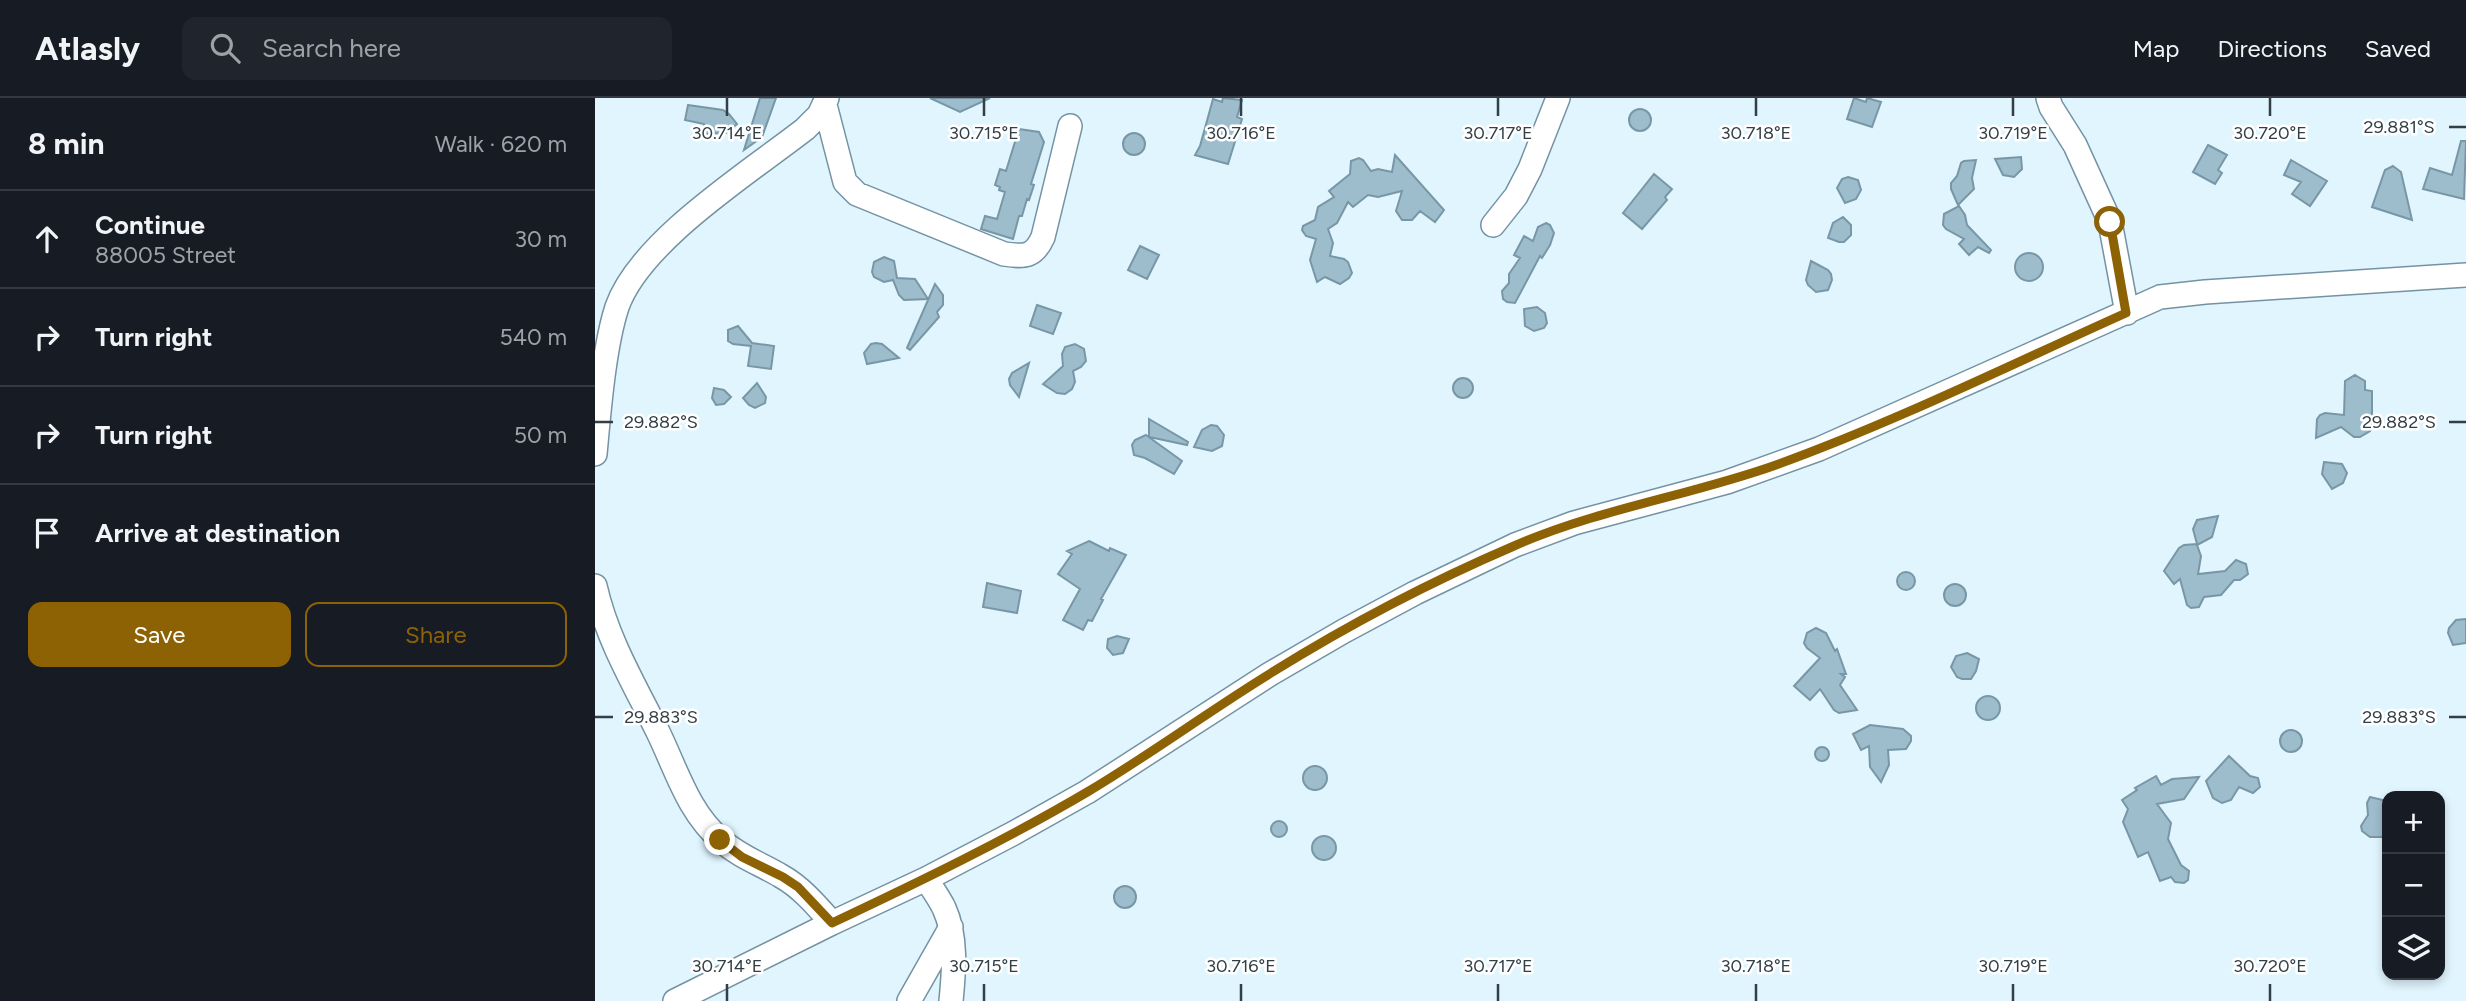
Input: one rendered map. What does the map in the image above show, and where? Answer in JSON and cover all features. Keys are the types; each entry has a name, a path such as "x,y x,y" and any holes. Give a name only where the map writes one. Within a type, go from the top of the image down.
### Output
{"street":[{"path":"1493,225 1516,196 1530,169 1558,98"},
{"path":"2048,98 2075,145 2110,222 2126,313"},
{"path":"826,102 842,174 850,189 1004,254 1017,256 1032,252 1043,237 1070,126"},
{"path":"595,454 612,328 618,305 630,281 677,229 805,129 819,115 826,102"},
{"path":"675,1001 926,879 1087,792 1270,674 1344,631 1515,545 1574,523 1727,482 1819,449 2160,298 2205,292 2466,275"},
{"path":"595,586 607,628 620,659 660,735 691,805 720,840 742,857 798,887 832,923"},
{"path":"926,879 944,907 951,927 951,1001"},
{"path":"909,1001 951,927"}],"building":[{"path":"760,98 776,98 762,137 744,150"},
{"path":"930,98 990,98 960,112"},
{"path":"1223,98 1242,100 1237,117 1242,119 1228,164 1195,155 1213,99 1222,102"},
{"path":"1854,98 1866,102 1867,98 1881,102 1872,127 1847,119"},
{"path":"688,105 723,110 737,124 726,133 704,134 704,124 685,120"},
{"path":"1636,109 1644,109 1651,116 1651,124 1644,131 1636,131 1629,124 1629,116"},
{"path":"1019,129 1039,132 1044,142 1031,184 1034,185 1022,216 1019,216 1013,239 981,229 985,216 997,219 1005,192 995,185 1000,169 1006,171"},
{"path":"1134,133 1142,136 1145,144 1142,152 1134,155 1126,152 1123,144 1126,136"},
{"path":"2461,141 2466,141 2464,199 2423,189 2430,168 2452,175"},
{"path":"2208,145 2227,155 2218,170 2222,173 2215,184 2193,172"},
{"path":"1395,155 1444,210 1435,222 1420,211 1412,220 1402,220 1396,211 1402,191 1378,197 1368,195 1353,207 1348,202 1337,223 1328,229 1333,243 1330,256 1348,262 1352,273 1340,284 1325,277 1317,282 1310,260 1316,239 1306,236 1302,230 1303,226 1315,220 1318,207 1334,197 1329,191 1350,174 1351,161 1359,158 1371,171 1378,169 1392,172"},
{"path":"2021,157 2022,169 2014,177 2003,175 1995,159"},
{"path":"1976,160 1972,178 1974,189 1958,205 1951,183 1957,176 1961,163"},
{"path":"2291,160 2327,181 2310,206 2292,194 2301,182 2284,175"},
{"path":"2393,166 2401,172 2412,220 2372,207 2385,170"},
{"path":"1654,174 1672,189 1665,197 1667,200 1642,229 1623,213"},
{"path":"1848,177 1858,180 1861,190 1856,199 1845,203 1837,188 1842,179"},
{"path":"1959,206 1967,225 1991,250 1989,253 1978,247 1969,255 1959,244 1964,239 1943,225 1944,214"},
{"path":"1843,217 1851,225 1851,235 1844,242 1828,238 1833,223"},
{"path":"1546,223 1554,233 1550,245 1542,258 1540,256 1515,303 1507,302 1503,299 1502,291 1509,283 1509,274 1520,258 1514,255 1524,236 1533,241 1538,227"},
{"path":"1140,246 1159,255 1147,279 1128,270"},
{"path":"2029,253 2039,257 2043,267 2039,277 2029,281 2019,277 2015,267 2019,257"},
{"path":"884,257 894,261 897,278 915,279 928,299 904,300 893,280 884,282 874,277 874,262"},
{"path":"1811,261 1831,274 1828,290 1816,292 1808,285 1806,280"},
{"path":"935,284 943,295 943,305 937,312 939,317 910,350 907,348"},
{"path":"1037,305 1061,313 1053,334 1030,326"},
{"path":"1537,307 1545,313 1547,323 1544,328 1534,331 1525,326 1524,309"},
{"path":"738,326 752,343 774,346 771,369 748,366 751,346 728,341 728,330"},
{"path":"871,344 882,344 899,358 867,364 864,353"},
{"path":"1075,344 1084,349 1086,361 1073,371 1075,382 1072,389 1065,394 1057,393 1043,384 1063,366 1062,354 1065,347"},
{"path":"1029,363 1019,397 1009,379 1012,373"},
{"path":"2355,375 2365,381 2365,390 2372,391 2370,431 2360,437 2354,437 2341,427 2316,438 2317,419 2320,415 2344,415 2345,381"},
{"path":"1463,378 1470,381 1473,388 1470,395 1463,398 1456,395 1453,388 1456,381"},
{"path":"757,383 766,397 765,403 755,408 743,398"},
{"path":"714,388 724,390 731,397 724,404 716,405 712,398"},
{"path":"1149,419 1188,442 1187,445 1149,437"},
{"path":"1211,425 1217,426 1224,435 1222,446 1212,451 1194,447 1202,430"},
{"path":"1146,435 1182,461 1174,474 1134,455 1132,445 1135,440"},
{"path":"2324,462 2342,464 2347,473 2343,483 2332,489 2322,474"},
{"path":"2218,516 2212,537 2197,545 2201,556 2198,574 2225,571 2236,560 2246,564 2248,574 2240,580 2234,580 2221,595 2204,597 2199,607 2191,608 2187,605 2180,579 2174,584 2164,571 2179,548 2197,544 2193,529 2197,520"},
{"path":"1089,541 1109,551 1110,548 1126,555 1092,621 1088,620 1083,630 1063,620 1080,589 1058,574 1072,554 1067,551"},
{"path":"1906,572 1912,575 1915,581 1912,587 1906,590 1900,587 1897,581 1900,575"},
{"path":"987,583 1021,591 1017,613 983,607"},
{"path":"1955,584 1963,587 1966,595 1963,603 1955,606 1947,603 1944,595 1947,587"},
{"path":"2466,619 2466,643 2453,645 2448,633 2449,628 2456,620"},
{"path":"1816,628 1826,633 1835,651 1837,649 1846,674 1841,674 1845,677 1840,685 1857,710 1839,713 1820,689 1810,700 1794,686 1820,658 1804,643 1807,633"},
{"path":"1117,636 1129,639 1123,653 1113,655 1107,648 1108,639"},
{"path":"1967,653 1979,659 1971,679 1962,679 1957,677 1951,667 1956,656"},
{"path":"1988,696 1997,699 2000,708 1997,717 1988,720 1979,717 1976,708 1979,699"},
{"path":"1870,725 1903,729 1911,736 1906,749 1888,750 1889,765 1881,782 1870,767 1869,746 1861,750 1853,734"},
{"path":"2291,730 2299,733 2302,741 2299,749 2291,752 2283,749 2280,741 2283,733"},
{"path":"1819,747 1825,747 1829,754 1825,761 1819,761 1815,757 1815,751"},
{"path":"2229,756 2250,776 2258,778 2260,787 2253,793 2239,787 2231,800 2222,803 2213,798 2206,781"},
{"path":"1315,766 1326,773 1327,778 1320,789 1315,790 1304,783 1303,778 1310,767"},
{"path":"2156,776 2161,785 2172,779 2199,777 2184,799 2157,804 2171,823 2168,839 2181,865 2189,871 2188,880 2184,883 2175,882 2171,877 2160,881 2148,852 2138,857 2123,822 2128,809 2122,800 2137,790 2135,788"},
{"path":"2370,797 2382,800 2382,837 2370,837 2362,831 2361,826 2368,815 2367,803"},
{"path":"1279,821 1285,823 1285,835 1279,837 1273,835 1271,829 1273,823"},
{"path":"1324,836 1335,843 1336,848 1329,859 1324,860 1313,853 1312,848 1319,837"},
{"path":"1125,886 1133,889 1136,897 1133,905 1125,908 1117,905 1114,897 1117,889"}],"route":[{"path":"720,840 742,857 798,887 832,923 926,879 1014,833 1087,792 1270,674 1344,631 1515,545 1574,523 1727,482 1819,449 2126,313 2110,222"}]}
